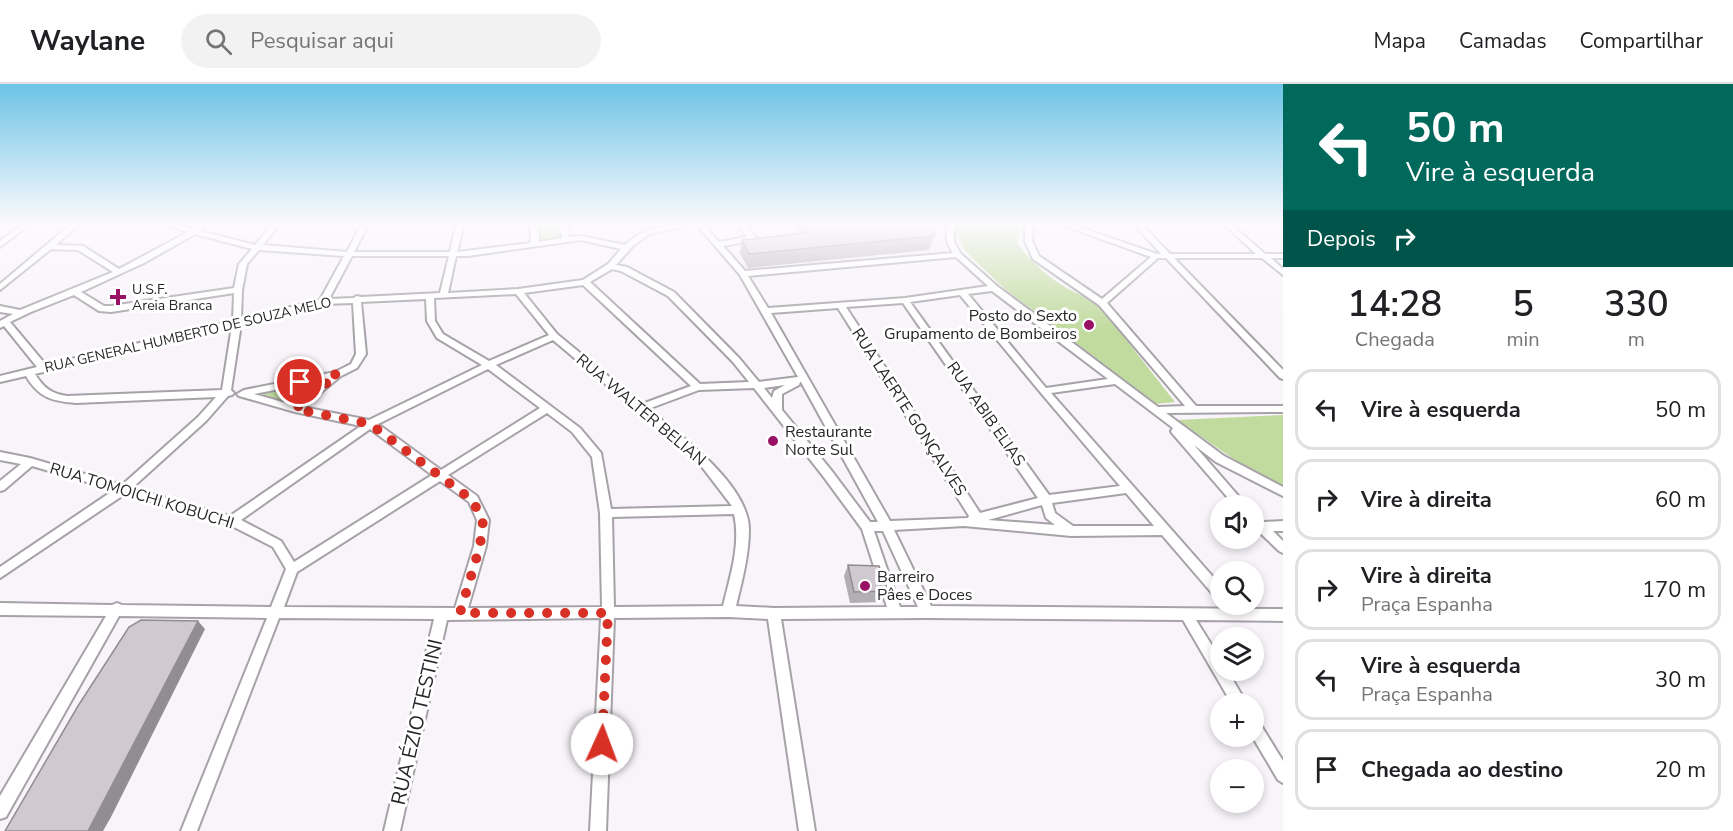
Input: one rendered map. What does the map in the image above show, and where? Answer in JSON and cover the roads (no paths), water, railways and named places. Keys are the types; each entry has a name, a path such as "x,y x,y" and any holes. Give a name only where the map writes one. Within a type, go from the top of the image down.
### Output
{"street":[{"path":"0,288 33,260"},
{"path":"99,260 118,272"},
{"path":"43,368 2,323 145,260"},
{"path":"0,573 124,489 202,419 226,392 237,322 238,290 246,260"},
{"path":"323,302 344,260"},
{"path":"443,296 451,260"},
{"name":"RUA GENERAL HUMBERTO DE SOUZA MELO","path":"0,380 323,302 357,298 518,291 585,282 611,266 616,260"},
{"path":"730,260 743,274 766,311 802,380 886,525 927,612"},
{"path":"743,274 902,260"},
{"path":"962,260 994,288 1220,459 1283,492"},
{"path":"1040,260 1102,303 1193,409"},
{"path":"1102,303 1152,260"},
{"path":"1172,260 1283,376"},
{"path":"1268,260 1283,273"},
{"path":"611,266 624,269 671,294 735,360 827,473 867,527 895,612"},
{"path":"0,278 12,278"},
{"path":"585,282 698,387"},
{"path":"766,311 904,300 994,288"},
{"path":"75,292 102,309 111,309 238,290"},
{"name":"RUA WALTER BELIAN","path":"518,291 554,336 703,460 737,503 742,526 739,567 729,611"},
{"path":"963,293 1044,391 1210,582"},
{"path":"430,296 431,321 440,336 489,364 576,430 597,456 606,513 608,613 598,831"},
{"path":"295,409 338,374 354,366 360,354 357,298"},
{"name":"RUA ABIB ELIAS","path":"904,300 1046,500 1050,515 1071,531"},
{"name":"RUA LAERTE GONÇALVES","path":"841,306 979,521"},
{"path":"0,309 21,313"},
{"path":"232,521 370,424 489,364 554,336"},
{"path":"29,372 36,384 52,398 76,400 226,392 370,424 441,474 472,500 483,520 480,546 460,613"},
{"path":"242,394 338,374"},
{"path":"641,408 698,387 755,385 802,380"},
{"path":"777,412 777,393 802,380"},
{"path":"1044,391 1115,381"},
{"path":"189,831 292,569 547,408"},
{"path":"1158,410 1283,409"},
{"path":"1158,410 1232,495"},
{"name":"RUA TOMOICHI KOBUCHI","path":"0,456 30,462 232,521 277,544 292,569"},
{"path":"0,487 30,462"},
{"path":"979,521 1046,500 1129,489"},
{"path":"606,513 739,510"},
{"path":"867,527 979,521 1071,531 1164,530"},
{"path":"1264,524 1283,526"},
{"path":"1264,530 1283,548"},
{"path":"0,811 117,608"},
{"path":"0,609 117,608 276,613 442,614 729,611 774,614 895,612 1186,614 1210,612"},
{"path":"1264,613 1283,615"},
{"name":"RUA ÉZIO TESTINI","path":"392,831 442,614"},
{"path":"774,614 807,831"},
{"path":"1186,614 1233,693"},
{"path":"1264,743 1283,775"}],"place":[{"name":"U.S.F. Areia Branca","path":"118,297"},
{"name":"Posto do Sexto Grupamento de Bombeiros","path":"1089,325"},
{"name":"Restaurante Norte Sul","path":"773,441"},
{"name":"Barreiro Pâes e Doces","path":"865,586"}]}
